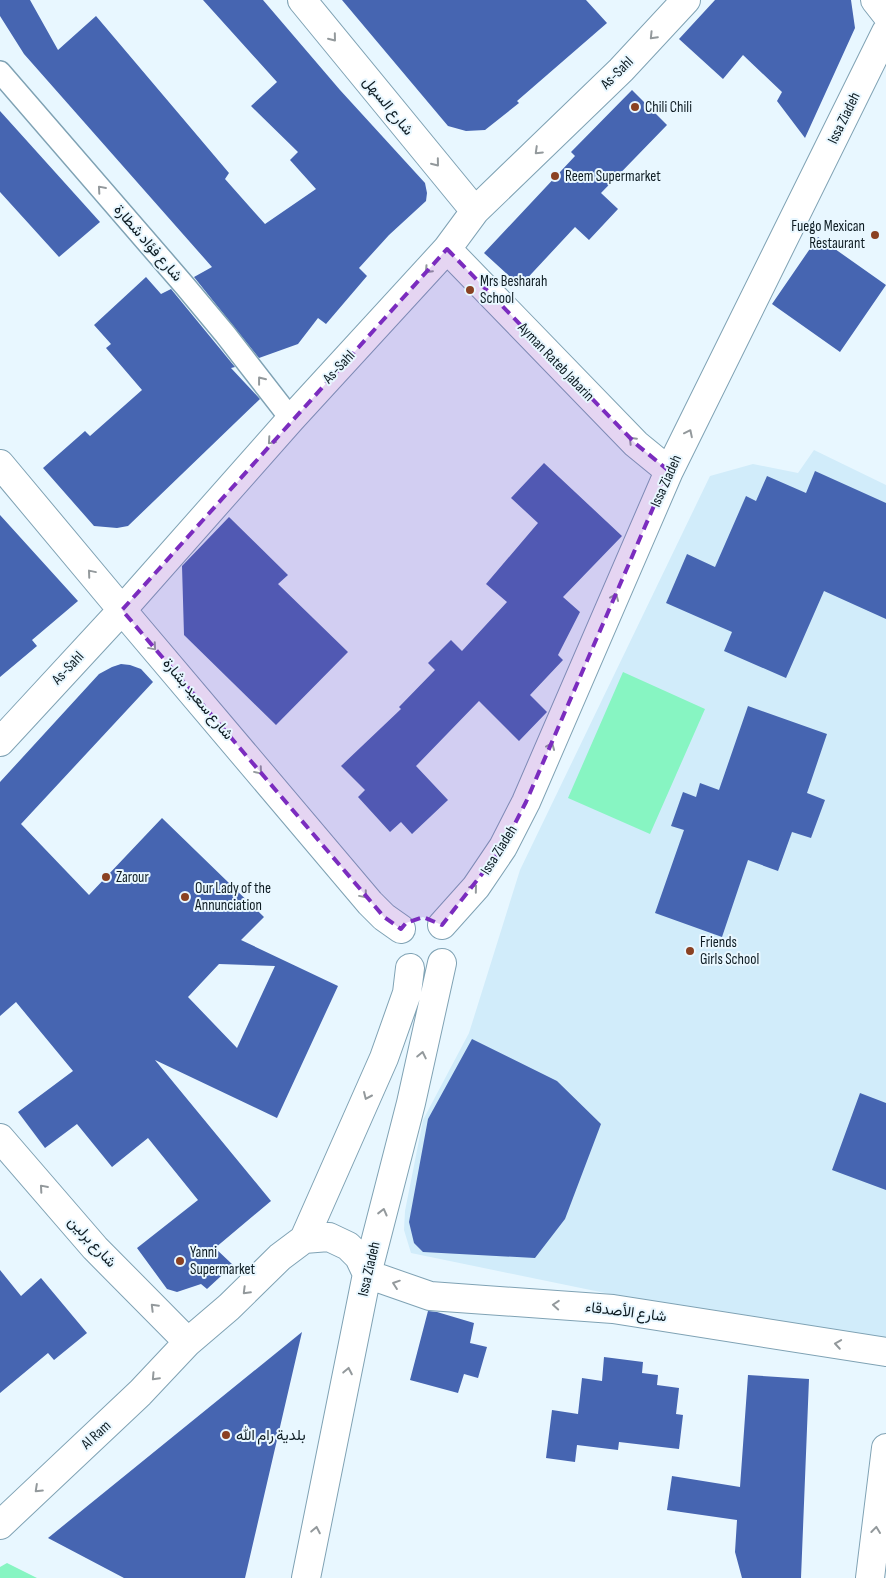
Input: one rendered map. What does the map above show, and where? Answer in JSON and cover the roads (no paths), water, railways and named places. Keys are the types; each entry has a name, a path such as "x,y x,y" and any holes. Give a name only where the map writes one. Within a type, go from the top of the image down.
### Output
{"street":[{"name":"شارع السهل","path":"302,0 475,211"},
{"name":"As-Sahl","path":"0,742 122,610 291,419 447,249 475,211 621,70 686,0"},
{"path":"875,0 886,14"},
{"name":"Issa Ziadeh","path":"442,925 481,879 503,847 526,802 670,471 886,32"},
{"name":"Ayman Rateb Jabarin","path":"447,249 636,444 670,471"},
{"name":"شارع سعيد بشارة","path":"0,464 370,902 384,917 401,929"},
{"path":"423,917 432,918 442,925 449,938 450,947 442,963 435,968 427,970 410,968 403,962 396,946 397,937 401,929 414,918 423,917"},
{"name":"Issa Ziadeh","path":"306,1578 367,1274 411,1103 442,963"},
{"path":"367,1274 359,1257 348,1246 329,1237 304,1239 384,1058 407,993 410,968"},
{"name":"شارع برلين","path":"0,1138 95,1248 188,1342"},
{"name":"Al Ram","path":"0,1525 140,1393 188,1342 229,1307 280,1257 304,1239"},
{"name":"شارع الأصدقاء","path":"367,1274 430,1296 613,1309 886,1352"},
{"path":"870,1578 886,1448"}],"lane":[{"name":"شارع فؤاد شطارة","path":"0,72 185,286 291,419"}],"place":[{"name":"Chili Chili","path":"635,107"},
{"name":"Reem Supermarket","path":"555,176"},
{"name":"Fuego Mexican Restaurant","path":"875,235"},
{"name":"Mrs Besharah School","path":"470,290"},
{"name":"Zarour","path":"106,877"},
{"name":"Our Lady of the Annunciation","path":"185,897"},
{"name":"Friends Girls School","path":"690,951"},
{"name":"Yanni Supermarket","path":"180,1261"},
{"name":"بلدية رام الله","path":"226,1435"}]}
